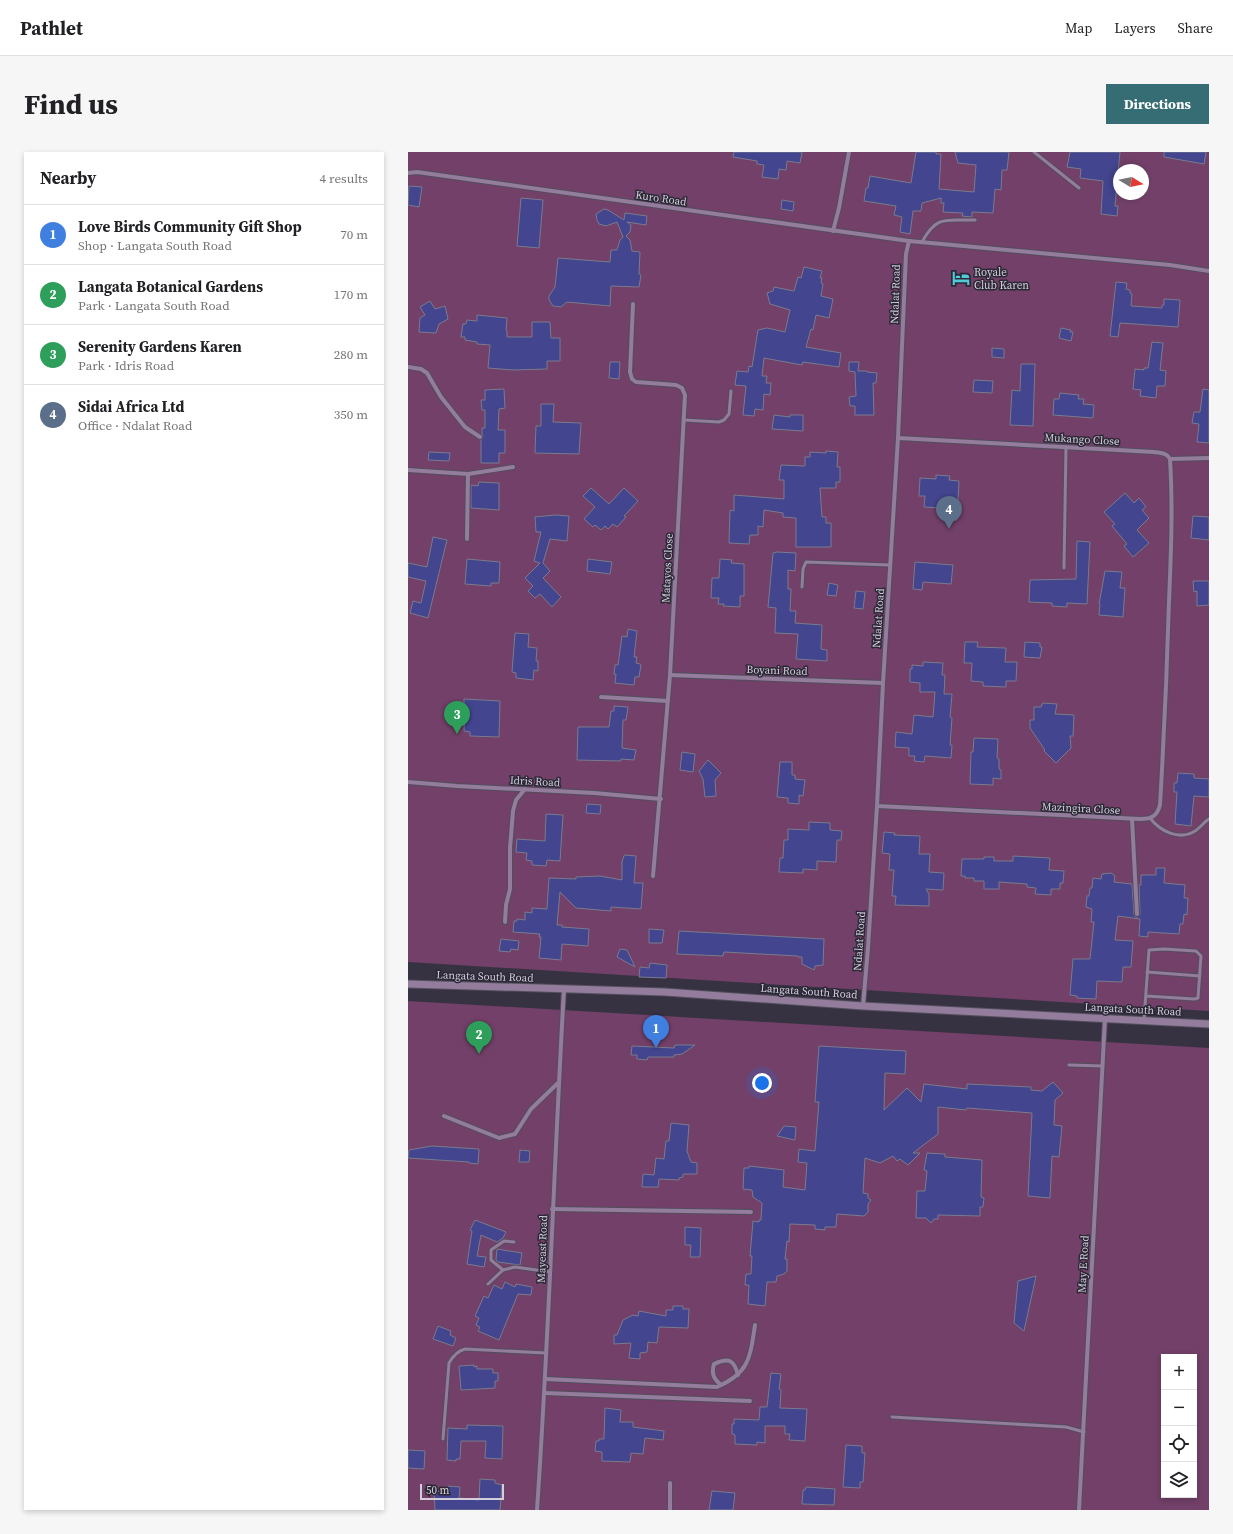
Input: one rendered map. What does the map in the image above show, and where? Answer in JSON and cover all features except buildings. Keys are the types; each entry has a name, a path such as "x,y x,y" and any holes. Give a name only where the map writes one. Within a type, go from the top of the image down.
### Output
{"street":[{"path":"833,231 839,208 849,152"},
{"name":"Kuro Road","path":"408,173 417,172 909,241"},
{"path":"909,241 1162,264 1209,271"},
{"name":"Ndalat Road","path":"863,1006 878,806 883,683 898,438 906,254 909,241"},
{"name":"Matayos Close","path":"633,304 630,372 632,379 636,382 676,385 682,388 685,395 670,675 653,876"},
{"path":"408,367 421,369 427,373 442,397 465,427 480,437"},
{"name":"Mukango Close","path":"898,438 1161,453 1168,456 1170,459"},
{"path":"1150,818 1156,814 1160,805 1171,552 1170,459 1209,458"},
{"path":"408,470 468,474 514,467"},
{"path":"467,539 468,474"},
{"name":"Boyani Road","path":"670,675 883,683"},
{"path":"601,697 668,701"},
{"name":"Idris Road","path":"408,782 594,793 660,799"},
{"path":"505,922 506,905 510,889 510,848 513,811 516,800 524,790"},
{"name":"Mazingira Close","path":"878,806 1132,819 1150,818"},
{"path":"1132,819 1137,914"},
{"name":"Langata South Road","path":"408,984 665,992 863,1006 1209,1024"},
{"name":"Mayeast Road","path":"537,1510 545,1393 552,1208 564,989"},
{"name":"May E Road","path":"1079,1510 1105,1018"},
{"path":"444,1116 499,1138 514,1134 531,1109 559,1082"},
{"path":"552,1208 751,1212"},
{"path":"545,1379 717,1387 738,1375 748,1360 755,1325"},
{"path":"721,1385 714,1379 712,1370 714,1364 725,1360 732,1362 736,1366 738,1375"},
{"path":"545,1393 750,1401"},
{"path":"670,1483 670,1510"}],"lane":[{"path":"1034,152 1079,188"},
{"path":"922,242 928,231 936,223 943,221 975,220"},
{"path":"684,420 724,420 729,414 731,391"},
{"path":"1064,568 1066,447"},
{"path":"802,587 803,569 806,562 890,564"},
{"path":"1150,818 1156,826 1173,834 1194,832 1209,819"},
{"path":"1144,1020 1149,950 1164,949 1196,951 1201,956 1198,998 1146,996"},
{"path":"1147,972 1200,976"},
{"path":"1069,1065 1103,1066"},
{"path":"503,1270 492,1260 491,1250 504,1241 514,1242"},
{"path":"488,1284 503,1270 515,1267 550,1272"},
{"path":"443,1439 449,1363 453,1356 459,1351 465,1349 546,1352"},
{"path":"892,1418 1066,1428 1084,1432"}],"shaded area":[{"path":"408,152 1209,152 1209,1011 408,962"},
{"path":"408,1001 1209,1048 1209,1510 408,1510"}],"place":[{"name":"Royale Club Karen","path":"961,278"},
{"name":"Sidai Africa Ltd","path":"949,529"},
{"name":"Serenity Gardens Karen","path":"457,734"},
{"name":"Love Birds Community Gift Shop","path":"656,1048"},
{"name":"Langata Botanical Gardens","path":"479,1054"}]}
